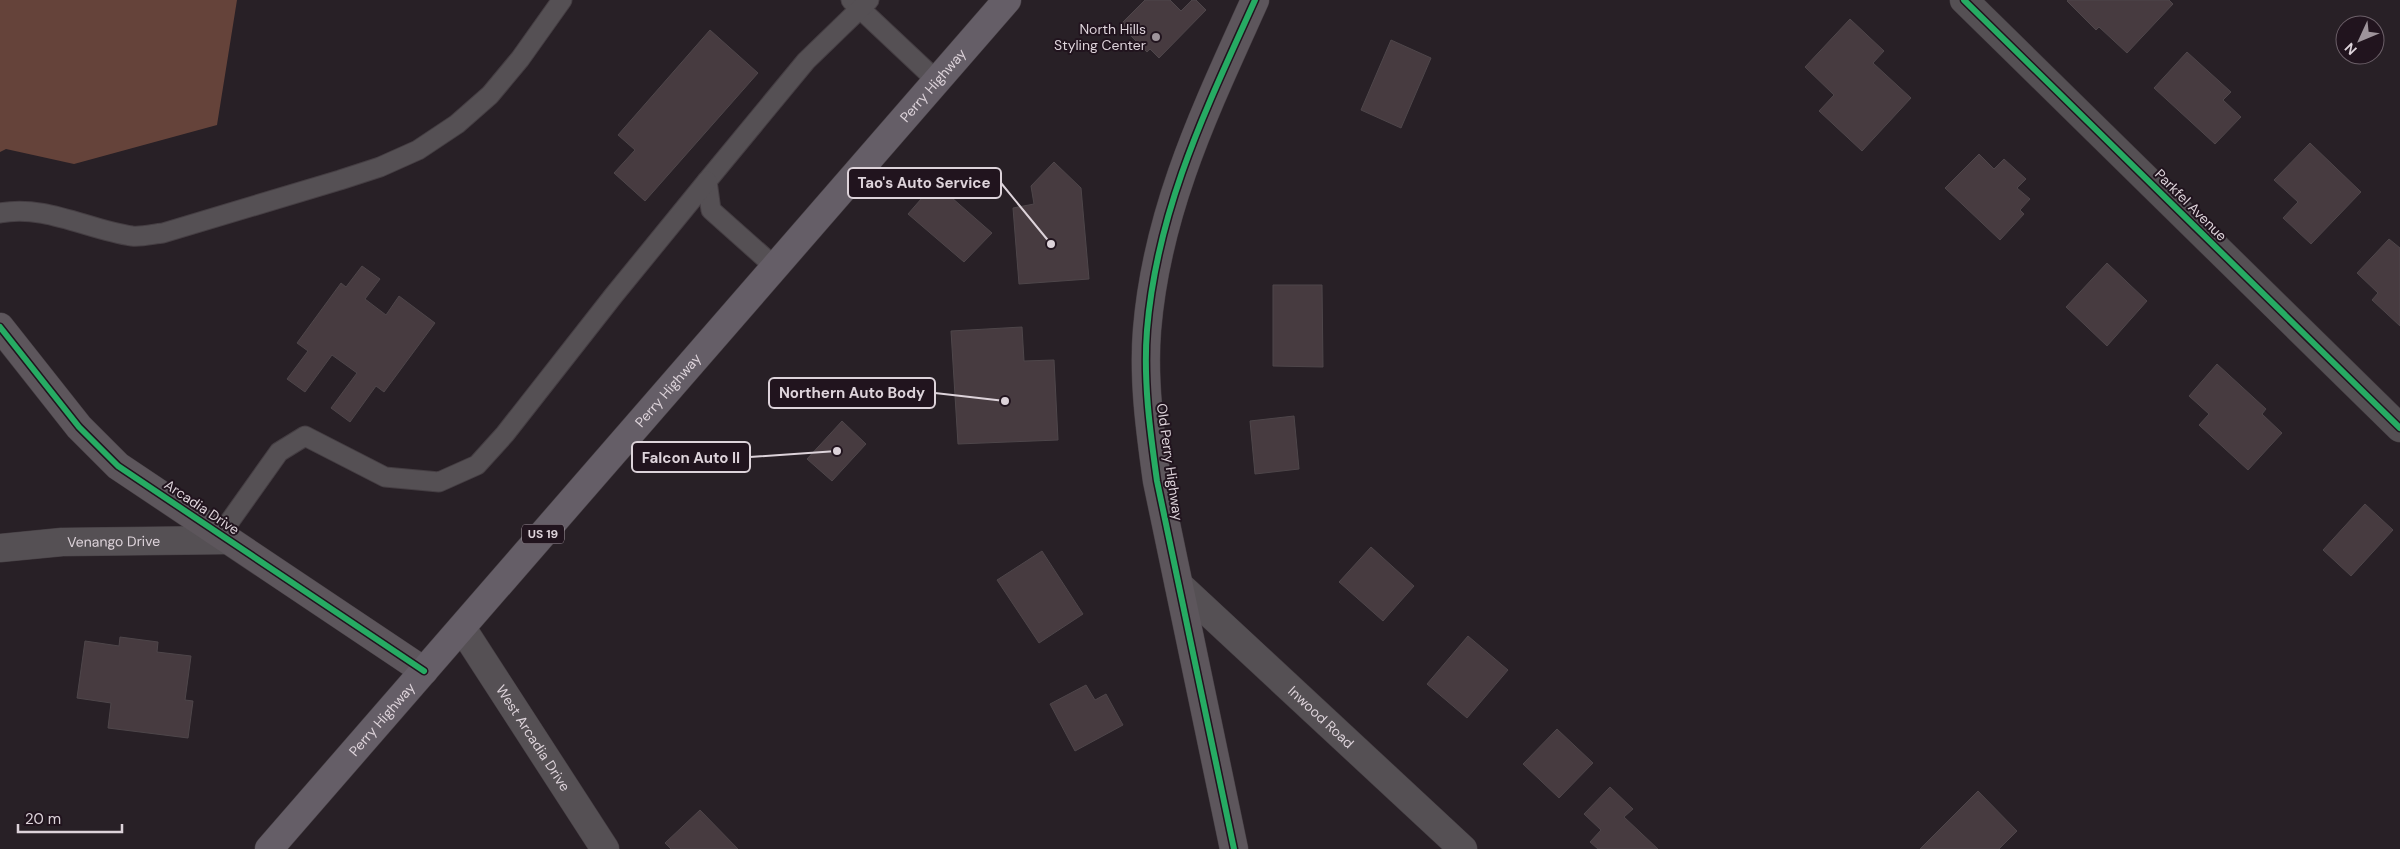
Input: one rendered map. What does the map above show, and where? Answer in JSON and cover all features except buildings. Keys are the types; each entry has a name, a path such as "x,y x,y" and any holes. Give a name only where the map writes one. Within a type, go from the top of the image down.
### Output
{"main road":[{"name":"Perry Highway","path":"269,849 1007,0"}],"street":[{"name":"Old Perry Highway","path":"1234,849 1157,481 1150,432 1147,332 1152,288 1161,238 1173,194 1217,84 1255,0"},
{"name":"Parkfel Avenue","path":"1964,0 2400,428"},
{"name":"Arcadia Drive","path":"0,327 97,447 118,466 424,671"},
{"name":"Venango Drive","path":"0,548 62,542 224,537"},
{"name":"Inwood Road","path":"1179,585 1464,849"},
{"name":"West Arcadia Drive","path":"462,628 605,849"}],"lane":[{"path":"0,213 13,210 34,212 135,236 163,233 380,167 418,150 457,124 490,95 520,59 562,0"},
{"path":"224,537 279,452 305,436 384,477 439,482 477,465 505,434 614,294 806,61 860,3 937,81"},
{"path":"707,182 711,210 775,267"}],"shaded area":[{"path":"0,0 237,0 217,125 74,164 6,149 0,152"}],"cycle path":[{"path":"1234,849 1157,481 1148,406 1146,349 1153,286 1161,243 1173,201 1186,160 1202,120 1255,0"},
{"path":"1964,0 2400,428"},
{"path":"0,327 79,427 118,466 424,671"}],"place":[{"name":"North Hills Styling Center","path":"1156,37"},
{"name":"Tao's Auto Service","path":"1051,244"},
{"name":"Northern Auto Body","path":"1005,401"},
{"name":"Falcon Auto II","path":"837,451"}]}
